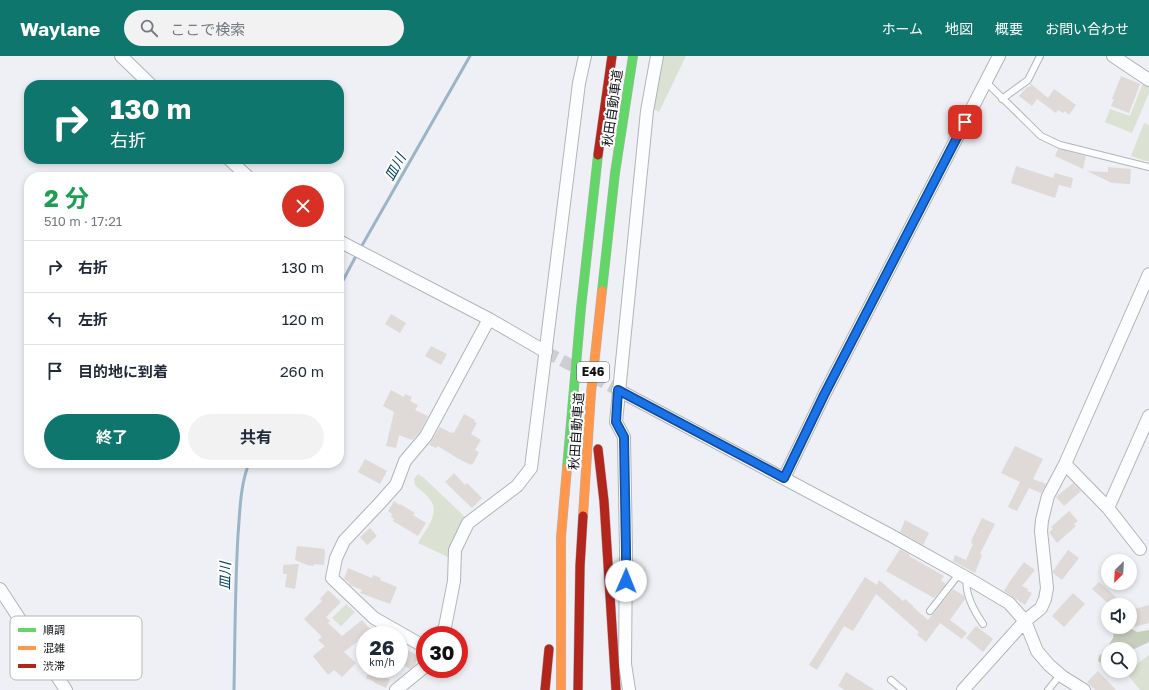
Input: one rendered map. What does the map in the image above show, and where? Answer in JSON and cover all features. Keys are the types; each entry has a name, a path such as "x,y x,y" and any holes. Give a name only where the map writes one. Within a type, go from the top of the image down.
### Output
{"highway":[{"name":"秋田自動車道","path":"561,690 562,536 571,414 596,172 612,56"},
{"name":"秋田自動車道","path":"578,690 580,566 591,393 615,173 633,56"},
{"path":"591,393 604,501 616,690"},
{"path":"552,624 562,536"},
{"path":"544,690 550,640"}],"street":[{"path":"121,56 146,80"},
{"path":"445,626 454,581 455,550 468,523 517,486 531,468 579,82 585,56"},
{"path":"629,690 625,664 626,550 624,437 616,422 647,111 657,56"},
{"path":"784,478 824,395 999,56"},
{"path":"1113,56 1149,80"},
{"path":"234,164 243,172"},
{"path":"344,244 489,319 546,352"},
{"path":"963,690 1025,621 1041,608 1047,588 1041,532 1042,520 1048,496 1065,464 1149,274"},
{"path":"416,642 374,618 332,578 334,564 344,541 396,485 405,461 426,436 489,319"},
{"path":"618,390 784,478 963,576 1009,603 1025,621 1037,651 1049,665 1060,675 1084,690"},
{"path":"1108,508 1149,416"},
{"path":"1065,464 1108,508 1140,549"},
{"path":"0,589 18,616"},
{"path":"396,690 416,674"},
{"path":"59,680 66,690"}],"lane":[{"path":"1002,98 1028,80 1040,56"},
{"path":"986,82 1041,136 1060,145 1149,168"},
{"path":"930,611 963,576 967,591 982,624"},
{"path":"1048,690 1060,675"},
{"path":"891,680 903,690"}],"shaded area":[{"path":"664,56 686,56 659,112 652,108"},
{"path":"1143,83 1149,86 1149,93 1132,133 1105,122 1110,109 1130,116"},
{"path":"1144,123 1149,125 1149,162 1131,156"},
{"path":"418,474 465,517 456,533 448,557 418,543 430,524 434,513 434,508 429,498 415,485 414,479"},
{"path":"346,604 355,612 341,626 332,618"},
{"path":"1149,655 1149,690 1140,690 1130,678 1137,678 1137,664"}],"green space":[{"path":"1149,630 1149,642 1137,648 1137,642 1111,642 1114,634 1137,634 1137,632"},
{"path":"1101,654 1101,663 1098,661"}],"building":[{"path":"1121,76 1140,84 1129,113 1111,106 1114,99 1112,99"},
{"path":"1031,84 1048,98 1054,89 1076,105 1069,115 1065,111 1063,113 1058,110 1056,113 1037,99 1032,106 1019,96"},
{"path":"1058,149 1086,156 1083,169 1055,156"},
{"path":"1016,166 1053,178 1055,173 1073,178 1071,188 1059,185 1055,198 1011,183"},
{"path":"1108,167 1131,169 1130,184 1112,183 1087,171 1108,172"},
{"path":"391,314 406,323 400,333 385,324"},
{"path":"431,346 447,354 441,365 425,356"},
{"path":"391,390 404,397 405,394 412,397 410,401 418,405 415,410 428,416 420,432 412,440 399,435 396,448 386,446 394,412 383,406"},
{"path":"464,414 475,420 474,422 477,423 471,434 481,440 475,450 479,452 471,465 438,446 436,448 429,445 440,427 454,433"},
{"path":"1015,446 1043,459 1033,479 1046,484 1041,493 1029,488 1017,511 1008,507 1020,482 1001,473"},
{"path":"365,459 387,471 380,484 358,472"},
{"path":"454,473 465,485 467,483 482,498 472,508 445,482"},
{"path":"1073,483 1081,491 1064,506 1056,497"},
{"path":"394,501 415,513 413,515 426,523 418,536 393,521 394,519 391,517 392,514 388,511"},
{"path":"1069,511 1078,521 1074,524 1076,526 1057,543 1049,532 1053,529 1051,527"},
{"path":"982,518 995,524 980,554 982,555 975,573 953,561 955,555 966,560 973,544 971,543 972,539"},
{"path":"905,520 929,533 923,545 900,532"},
{"path":"370,528 377,536 367,545 360,537"},
{"path":"297,546 325,549 324,565 307,565 295,560"},
{"path":"900,549 910,555 909,556 944,576 941,580 946,584 934,598 886,571"},
{"path":"1068,550 1079,558 1062,580 1053,573 1053,571"},
{"path":"1024,562 1035,570 1022,586 1028,589 1027,591 1032,593 1025,605 1004,591"},
{"path":"299,564 295,589 285,587 287,574 283,574 283,565"},
{"path":"348,568 372,578 373,575 381,578 380,580 397,587 390,604 360,593 362,590 350,585 350,583 344,579"},
{"path":"865,577 877,585 879,580 903,601 905,599 928,620 953,589 964,596 965,599 950,620 967,633 962,639 940,623 926,642 917,635 919,632 876,594 853,631 844,626 817,670 809,665"},
{"path":"1099,582 1101,584 1101,590 1108,590 1117,598 1102,598 1092,589"},
{"path":"328,590 341,602 326,617 330,621 328,623 342,636 362,620 367,626 356,626 356,643 344,652 356,663 342,677 334,670 328,675 313,656 325,646 318,640 322,637 304,619 322,601 320,599"},
{"path":"1073,593 1085,604 1064,627 1052,616"},
{"path":"1149,605 1149,623 1137,626 1137,608"},
{"path":"976,626 993,639 983,652 966,638"},
{"path":"408,650 416,654 416,662 410,669 408,668"},
{"path":"1098,671 1101,674 1101,678 1105,678 1116,690 1095,690 1087,682"},
{"path":"846,672 875,690 845,690 838,686"},
{"path":"366,678 390,679 386,688"}],"waterway":[{"name":"皿川","path":"360,249 470,56"},
{"name":"皿川","path":"344,279 357,254"},
{"name":"皿川","path":"234,690 238,535 242,490 247,468"}],"tunnel":[{"path":"546,352 618,390"}],"traffic: fast":[{"path":"602,291 615,173 633,56"},
{"path":"567,468 581,308 598,155"}],"traffic: slow":[{"path":"583,516 591,393 602,291"},
{"path":"561,690 561,537 567,468"}],"traffic: jam":[{"path":"598,155 612,56"},
{"path":"598,449 604,501 616,690"},
{"path":"578,690 580,566 583,516"},
{"path":"545,690 549,649"}],"route":[{"path":"626,581 624,437 616,422 618,390 784,478 824,395 965,122"}]}
